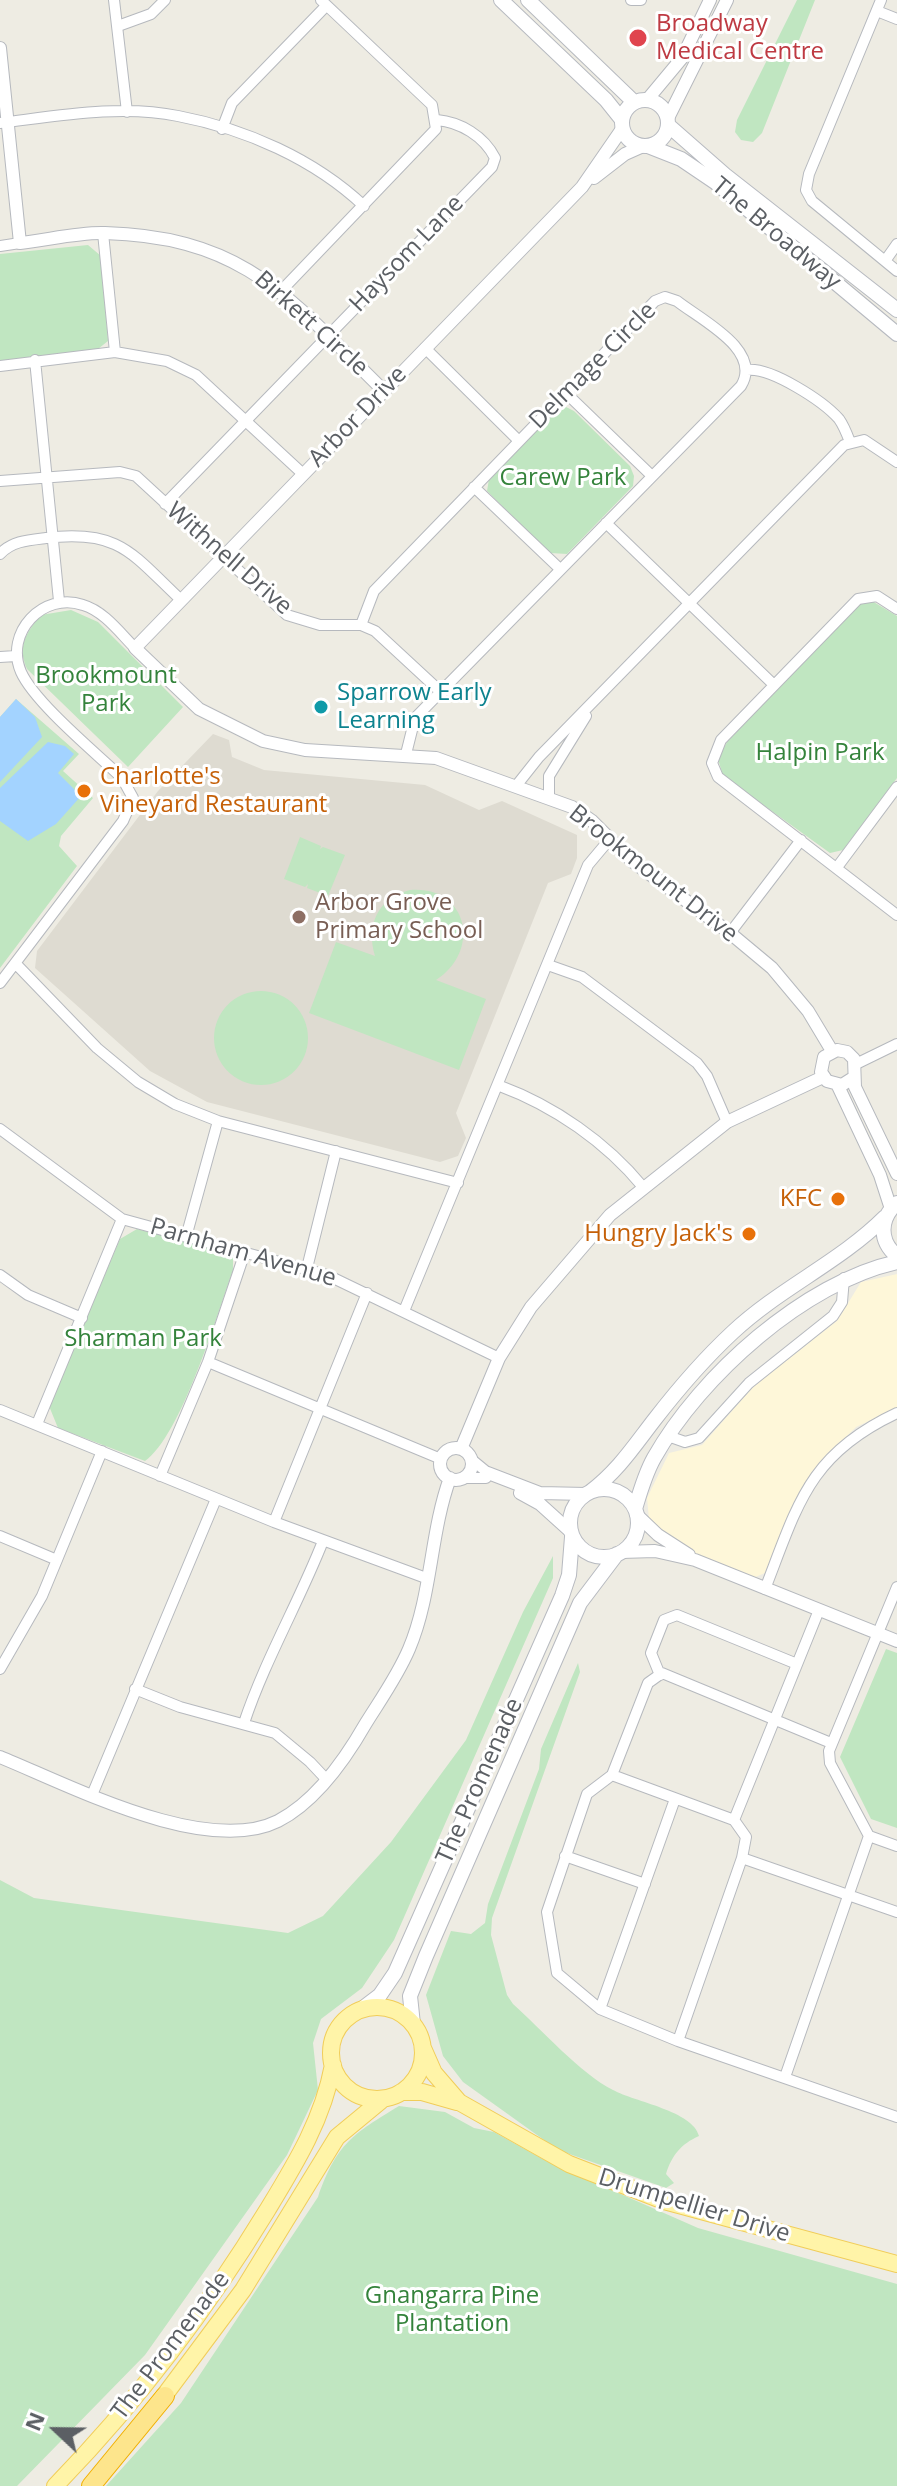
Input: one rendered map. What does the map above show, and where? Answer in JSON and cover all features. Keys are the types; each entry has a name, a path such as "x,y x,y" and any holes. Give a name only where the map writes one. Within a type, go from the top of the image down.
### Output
{"highway":[{"path":"89,2486 165,2396"}],"main road":[{"path":"501,0 606,100 630,141 646,146 664,136 668,122 661,107 641,101 528,0"},
{"path":"622,125 641,101"},
{"name":"The Broadway","path":"668,122 725,175 897,310"},
{"name":"The Broadway","path":"646,146 681,159 715,182 897,334"},
{"path":"891,1210 884,1238 897,1259 844,1278 747,1348 668,1436 649,1468 636,1512 634,1538 619,1553 603,1557 589,1554 572,1534 573,1508 620,1466 676,1392 731,1334 784,1290 864,1239 891,1210"},
{"path":"588,1493 614,1490 626,1498 636,1512"},
{"name":"The Promenade","path":"359,2011 380,1995 395,1973 564,1591 572,1534"},
{"name":"The Promenade","path":"413,2024 410,1996 420,1968 580,1603 619,1553"},
{"path":"385,2008 413,2024 423,2048 418,2073 401,2092 383,2099 370,2099 342,2083 333,2065 332,2046 336,2033 348,2018 359,2011 385,2008"},
{"name":"Drumpellier Drive","path":"423,2048 434,2073 459,2102"},
{"name":"The Promenade","path":"55,2486 154,2373 242,2251 317,2122 333,2065"},
{"name":"Drumpellier Drive","path":"401,2092 422,2092 459,2102 524,2142 616,2184 688,2208 897,2264"},
{"name":"The Promenade","path":"165,2396 249,2281 337,2137 383,2099"}],"street":[{"path":"114,0 127,112"},
{"path":"118,26 151,14 165,0"},
{"path":"631,0 641,0"},
{"path":"641,101 673,72 710,0"},
{"path":"668,122 727,0"},
{"path":"222,129 232,103 324,3 432,105 437,120 430,139 281,291"},
{"path":"897,19 879,6 809,174 806,190 812,201 897,271"},
{"path":"0,48 4,122 20,243"},
{"path":"4,122 127,112 177,115 267,144 311,166 364,206"},
{"name":"Haysom Lane","path":"165,504 492,167 495,158 490,149 468,130 456,122 437,120"},
{"path":"582,187 622,125"},
{"path":"582,187 625,154 646,146"},
{"name":"Arbor Drive","path":"135,648 582,187"},
{"path":"103,233 115,352"},
{"name":"Birkett Circle","path":"0,246 103,233 169,239 200,246 252,270 281,291 384,391"},
{"path":"885,261 897,244"},
{"name":"Delmage Circle","path":"361,625 374,591 652,305 665,297 677,301 739,350 747,370"},
{"path":"425,348 518,440"},
{"path":"0,366 115,352 167,361 196,375 303,474"},
{"path":"0,983 123,821 133,798 122,778 29,685 16,656 19,640 31,618 59,601 35,360"},
{"path":"406,754 411,725 741,386 747,370 761,370 780,378 834,414 850,442"},
{"path":"566,393 652,476"},
{"path":"516,786 539,757 688,603 850,442 871,443 897,462"},
{"name":"Withnell Drive","path":"0,481 120,472 136,476 287,615 320,625 361,625"},
{"path":"474,487 560,569"},
{"path":"606,523 774,685"},
{"path":"0,554 18,542 100,537 126,548 181,600"},
{"path":"897,609 877,596 858,599 721,740 714,751 712,768 897,915"},
{"name":"Brookmount Drive","path":"59,601 75,602 96,611 199,709 245,734 305,750 436,758 549,798 583,814 609,840 730,933 783,980 832,1051"},
{"path":"361,625 390,642 442,693"},
{"path":"0,657 16,656"},
{"path":"549,798 549,776 599,698"},
{"path":"838,866 897,787"},
{"path":"404,1311 500,1086 588,865 609,840"},
{"path":"730,933 801,840"},
{"path":"16,964 88,1039 138,1082 175,1104 218,1121 458,1183"},
{"path":"548,965 582,977 697,1063 707,1076 727,1122"},
{"path":"856,1064 897,1044"},
{"path":"823,1077 822,1062 832,1051 847,1052 856,1064 853,1078 857,1093 897,1174"},
{"path":"461,1449 499,1358 531,1307 570,1259 643,1187 727,1122 823,1077"},
{"path":"823,1077 838,1086 880,1175 891,1210"},
{"path":"838,1086 853,1078"},
{"path":"500,1086 538,1100 622,1162 643,1187"},
{"path":"186,1237 218,1121"},
{"name":"Parnham Avenue","path":"0,1129 122,1219 307,1268 367,1293 499,1358"},
{"path":"307,1268 336,1151"},
{"path":"37,1424 122,1219"},
{"path":"160,1476 208,1362 245,1252"},
{"path":"0,1275 28,1295 82,1318"},
{"path":"668,1436 685,1442 699,1438 749,1383 833,1316 842,1302 844,1278"},
{"path":"274,1522 367,1293"},
{"path":"208,1362 441,1459"},
{"path":"0,1410 274,1522 426,1578"},
{"path":"765,1589 798,1505 823,1465 852,1437 897,1413"},
{"path":"572,1534 535,1501 487,1476 461,1449 448,1450 441,1459 442,1470 456,1478 487,1476 540,1493 588,1493"},
{"path":"0,1669 29,1623 102,1451"},
{"path":"0,1757 149,1818 233,1832 275,1823 290,1814 351,1750 409,1649 440,1506 456,1478 470,1470 471,1459"},
{"path":"92,1795 216,1499"},
{"path":"636,1512 661,1538 695,1560"},
{"path":"0,1536 57,1560"},
{"path":"244,1723 262,1673 301,1596 323,1541"},
{"path":"619,1553 655,1551 695,1560 897,1641"},
{"path":"897,1587 831,1743 830,1763 869,1836 897,1846"},
{"path":"734,1820 819,1610"},
{"path":"797,1664 677,1615 664,1620 651,1653 660,1675 831,1743"},
{"path":"660,1675 648,1683 612,1775 587,1794 565,1856 547,1912 557,1973 600,2009 678,2041 897,2115"},
{"path":"135,1689 180,1707 275,1733 326,1779"},
{"path":"612,1775 734,1820 746,1837 742,1858 678,2041"},
{"path":"600,2009 675,1799"},
{"path":"785,2077 869,1836"},
{"path":"565,1856 645,1884"},
{"path":"742,1858 897,1912"}],"shaded area":[{"name":"Arbor Grove Primary School","path":"213,734 229,740 232,757 264,770 425,785 479,810 502,801 577,835 577,858 571,874 548,883 456,1113 466,1138 458,1156 440,1162 207,1102 150,1071 35,968 37,951 158,791"},
{"path":"897,1274 897,1408 856,1427 824,1459 791,1509 765,1573 753,1578 692,1555 662,1534 649,1519 647,1498 669,1453 702,1445 754,1386 837,1321 861,1282"}],"green space":[{"path":"797,0 815,0 762,133 753,142 741,140 735,132 737,120"},
{"path":"88,245 101,256 108,341 98,349 0,361 0,254"},
{"name":"Carew Park","path":"564,406 574,411 630,466 634,476 633,486 567,554 550,553 487,491 489,479 551,410"},
{"name":"Halpin Park","path":"872,601 897,616 897,778 843,850 830,853 723,776 718,759 727,742 858,603"},
{"name":"Brookmount Park","path":"71,610 98,622 183,707 128,767 27,669 24,661 23,647 27,634 41,615"},
{"path":"16,699 79,754 63,771 93,798 61,836 59,846 77,866 0,968 0,717"},
{"path":"300,837 321,846 320,849 323,847 345,855 328,896 307,888 308,884 305,887 284,879"},
{"path":"410,890 430,891 445,898 456,909 462,922 460,953 450,968 436,980 486,999 459,1070 309,1013 336,942 375,956 372,934 377,915 389,899"},
{"path":"261,991 279,995 294,1005 304,1020 308,1038 304,1056 294,1071 279,1081 261,1085 243,1081 228,1071 218,1056 214,1038 218,1020 228,1005 243,995"},
{"name":"Sharman Park","path":"137,1229 228,1252 233,1258 233,1270 208,1344 184,1401 172,1427 145,1461 58,1428 49,1406 120,1239"},
{"path":"553,1556 553,1578 394,1940 362,1988 321,2019 313,2043 318,2090 287,2155 145,2355 17,2486 0,2486 0,1880 34,1898 288,1933 323,1916 391,1842 466,1740 523,1612"},
{"path":"886,1649 897,1653 897,1828 871,1819 840,1757"},
{"path":"578,1663 580,1672 492,1918 491,1935 507,1995 513,2004 601,2083 675,2114 694,2127 699,2136 674,2156 666,2174 674,2183 666,2188 558,2150 463,2082 443,2056 426,1995 451,1931 471,1934 485,1923 488,1904 539,1769 541,1749"},
{"name":"Gnangarra Pine Plantation","path":"399,2106 445,2112 474,2128 494,2132 548,2162 698,2228 897,2284 897,2486 106,2486 181,2403 318,2197 340,2152 358,2133"}],"water":[{"path":"16,699 35,717 42,737 0,782 0,717"},
{"path":"48,742 65,746 74,754 58,773 81,796 56,824 28,841 0,821 0,788"}],"place":[{"name":"Broadway Medical Centre","path":"638,38"},
{"name":"Sparrow Early Learning","path":"321,707"},
{"name":"Charlotte's Vineyard Restaurant","path":"84,791"},
{"name":"Arbor Grove Primary School","path":"299,917"},
{"name":"KFC","path":"838,1199"},
{"name":"Hungry Jack's","path":"749,1234"}]}
